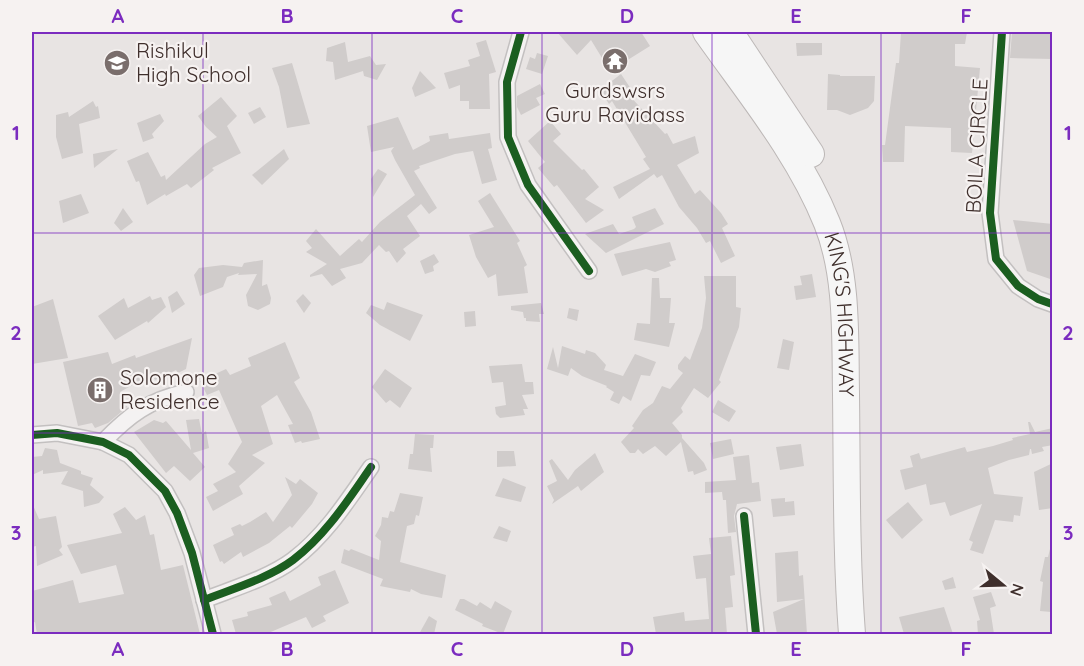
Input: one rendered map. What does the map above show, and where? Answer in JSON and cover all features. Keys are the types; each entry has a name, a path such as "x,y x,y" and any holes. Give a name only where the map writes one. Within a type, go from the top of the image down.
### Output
{"highway":[{"name":"KING'S HIGHWAY","path":"706,32 800,167 828,225 837,255 846,318 848,586 852,634"},
{"name":"KING'S HIGHWAY","path":"730,32 816,160 843,220 852,251 859,318 862,584 868,634"}],"street":[{"path":"521,32 507,82 508,137 528,185 589,271"},
{"name":"BOILA CIRCLE","path":"1002,32 990,213 996,259 1018,286 1038,299 1053,304"},
{"path":"103,442 122,422 145,406 166,396 186,392"},
{"path":"32,435 57,433 103,442 129,455 165,491 181,523 192,553 213,634"},
{"path":"204,600 256,579 292,561 322,534 371,467"},
{"path":"744,516 756,634"}],"building":[{"path":"557,32 641,32 650,46 610,71 591,40 577,55"},
{"path":"901,32 967,32 965,44 955,44 955,66 980,68 972,153 951,152 951,128 905,126 904,162 883,162 882,145 885,145 896,63 899,63"},
{"path":"1012,32 1053,32 1053,59 1010,58"},
{"path":"486,40 496,72 489,74 490,109 469,109 469,101 460,101 460,85 449,89 444,73 470,66 468,60 480,56 476,43"},
{"path":"345,42 348,62 370,56 376,65 386,64 377,80 364,76 363,71 335,80 333,62 326,61 327,48"},
{"path":"796,43 822,43 822,55 797,56"},
{"path":"537,53 548,56 542,74 526,69 530,57 535,59"},
{"path":"292,63 310,124 287,128 279,87 272,68"},
{"path":"420,71 436,88 415,97 412,88"},
{"path":"621,74 631,89 626,92 665,134 667,133 673,144 695,136 699,153 677,165 695,194 700,190 721,213 728,224 722,228 735,256 721,263 710,241 706,243 697,228 679,207 662,175 657,178 654,174 619,199 613,187 650,169 643,159 646,157 612,101 609,104 600,90"},
{"path":"828,74 875,76 874,101 868,108 850,115 837,110 827,110"},
{"path":"540,84 545,94 536,98 540,105 521,115 517,107 517,96"},
{"path":"221,97 237,116 227,126 241,153 212,168 214,170 191,188 187,184 147,205 139,181 136,182 127,161 148,152 161,177 165,175 166,180 205,144 217,137 198,116"},
{"path":"93,101 96,107 98,106 100,118 79,124 83,153 62,159 56,137 56,115 68,112 69,117"},
{"path":"260,107 266,117 254,124 248,113"},
{"path":"160,114 164,121 152,134 154,138 143,142 137,123"},
{"path":"398,117 413,150 430,141 429,136 448,133 449,139 490,133 492,148 488,149 497,180 482,184 473,151 455,154 419,166 420,168 414,171 437,208 429,214 421,204 407,216 420,236 403,249 406,253 397,263 389,251 386,252 379,245 362,263 340,269 346,278 332,286 322,274 310,277 327,264 306,252 312,248 306,241 316,229 340,256 359,239 362,242 380,222 415,195 391,151 394,147 371,152 367,126"},
{"path":"550,121 561,134 553,141 582,170 584,169 599,187 585,199 604,210 586,223 557,185 554,187 538,168 545,162 528,141"},
{"path":"118,149 94,168 93,154"},
{"path":"284,149 289,159 262,185 252,175"},
{"path":"378,169 387,174 373,197 371,179"},
{"path":"490,193 520,241 517,243 527,265 524,267 528,293 498,296 496,274 488,278 476,257 469,235 494,227 478,201"},
{"path":"81,194 89,213 63,223 59,201"},
{"path":"123,208 133,222 121,231 114,223"},
{"path":"655,208 664,224 606,253 585,234 613,224 619,234 634,229 636,227 632,217"},
{"path":"1013,220 1053,224 1053,280 1027,271"},
{"path":"670,242 676,260 669,262 671,266 655,272 646,269 622,276 614,254"},
{"path":"434,254 439,262 433,266 434,271 425,274 420,261"},
{"path":"263,260 262,286 267,284 271,298 270,304 258,310 248,306 246,295 257,274 238,275 239,273 227,277 223,287 200,296 194,275 199,268 223,265 242,267 244,263"},
{"path":"812,274 816,297 796,300 794,286 802,285 800,276"},
{"path":"704,276 736,276 736,307 741,308 739,327 719,380 721,382 708,398 694,388 681,408 683,412 672,423 707,470 694,475 693,471 688,472 681,442 666,456 655,446 643,454 638,449 635,453 630,453 621,442 634,428 632,426 643,410 653,403 662,386 670,389 683,373 678,369 678,365 685,356 690,360 702,328 706,298"},
{"path":"652,278 659,278 660,298 671,298 669,323 675,323 669,347 634,340 637,323 650,324"},
{"path":"177,291 185,304 172,313 168,297"},
{"path":"303,294 311,303 304,313 296,301"},
{"path":"150,296 152,300 161,297 166,307 148,323 147,321 115,340 98,316 124,298 128,308"},
{"path":"53,299 68,358 32,364 32,307"},
{"path":"387,302 423,315 410,341 380,325 366,313 371,305 384,310"},
{"path":"541,303 544,314 539,314 540,322 526,321 523,312 511,310 511,306"},
{"path":"569,308 579,310 577,321 567,318"},
{"path":"475,311 476,326 465,327 464,312"},
{"path":"192,338 186,369 178,373 176,370 155,380 152,374 120,392 127,407 108,423 95,428 92,423 78,426 63,362 108,352 112,364"},
{"path":"783,339 794,342 789,370 777,368"},
{"path":"285,342 300,378 294,382 311,412 320,439 295,443 288,425 293,424 277,395 261,406 273,444 252,455 265,463 239,486 243,494 213,511 206,497 218,491 213,484 236,472 228,464 242,442 219,390 207,395 200,381 226,369 230,375 251,366 248,358"},
{"path":"562,346 585,354 586,350 595,353 606,365 604,370 623,376 635,354 656,362 650,376 641,375 631,401 623,396 619,404 610,400 614,392 607,386 582,376 571,368 568,376 547,369 553,347 558,368"},
{"path":"522,364 525,382 533,382 534,394 522,395 528,409 523,409 525,415 500,418 496,414 495,407 506,405 503,382 492,383 489,366"},
{"path":"385,369 412,388 400,408 390,400 386,403 372,387"},
{"path":"718,400 736,411 729,422 712,412"},
{"path":"199,419 202,434 206,431 209,448 193,453 205,467 190,481 174,466 166,473 134,432 154,420 163,423 166,421 191,450 186,420"},
{"path":"1028,422 1035,432 1053,428 1053,445 1042,447 1044,451 1032,454 1030,449 1029,455 988,468 994,494 1023,497 1020,516 1014,515 1013,522 995,520 983,554 970,550 973,542 969,540 982,504 950,516 945,502 930,505 926,484 905,490 900,470 913,467 910,456 919,453 921,459 965,447 967,452 993,446 1030,434"},
{"path":"415,434 434,435 433,448 430,448 432,472 408,469 410,454 413,454"},
{"path":"731,439 734,454 713,459 710,443"},
{"path":"801,444 804,466 780,470 776,447"},
{"path":"45,448 57,450 60,463 93,478 90,485 104,497 99,503 84,507 83,491 61,484 68,471 43,474 43,470 32,475 32,457 42,456"},
{"path":"497,451 514,451 516,466 497,467"},
{"path":"595,453 604,472 581,491 578,486 552,504 554,500 547,486 557,481 549,461 552,459 568,480 575,470"},
{"path":"749,455 752,483 759,482 761,501 737,504 734,516 736,532 728,533 726,500 723,500 722,492 705,493 705,482 736,480 733,457"},
{"path":"1053,463 1053,508 1039,510 1034,472"},
{"path":"285,477 296,484 300,479 318,493 312,504 292,528 290,526 269,543 243,557 241,552 224,564 220,562 213,545 234,535 231,528 240,524 242,526 266,512 273,522 292,495"},
{"path":"503,478 526,487 521,502 495,496"},
{"path":"400,493 423,497 419,516 416,515 414,524 407,526 400,562 446,575 442,598 421,594 411,589 410,592 380,586 383,579 341,563 344,549 349,551 351,549 379,560 381,541 375,536 381,525 382,517 388,518 390,511 394,512"},
{"path":"785,498 785,502 794,501 795,515 773,517 771,499"},
{"path":"908,502 923,520 902,539 886,520"},
{"path":"32,503 39,519 56,516 62,547 59,550 63,555 37,566 36,546 32,547"},
{"path":"125,507 136,520 145,515 150,535 154,534 161,570 183,565 200,634 37,634 35,622 32,623 32,591 73,580 79,603 124,594 116,565 81,574 67,545 122,533 113,514"},
{"path":"499,526 511,531 507,542 493,538"},
{"path":"731,536 735,575 730,576 733,607 725,608 727,634 656,634 653,617 684,612 685,621 709,619 706,578 696,579 693,556 711,554 709,538"},
{"path":"1050,549 1053,549 1051,612 1040,611 1043,582 1040,581 1045,557 1048,557"},
{"path":"798,551 799,576 803,575 807,634 777,634 773,612 804,599 777,602 775,553"},
{"path":"335,570 349,603 323,616 326,621 312,628 306,617 266,634 236,634 232,620 248,616 247,612 272,605 269,598 285,591 290,601 321,585 318,577"},
{"path":"953,577 956,588 945,590 942,581"},
{"path":"991,592 996,606 990,608 994,634 978,634 977,621 980,620 973,597"},
{"path":"460,599 477,606 480,602 491,609 495,601 512,611 503,634 482,626 483,624 455,610"},
{"path":"944,607 953,634 904,634 899,617"},
{"path":"429,616 437,621 434,634 419,634"}],"cycle path":[{"path":"521,32 507,82 508,137 528,185 589,271"},
{"path":"1002,32 990,213 996,259 1018,286 1038,299 1052,304"},
{"path":"32,435 57,433 103,442 129,455 165,491 177,513 192,553 213,634"},
{"path":"204,600 262,578 293,560 316,540 371,467"},
{"path":"744,516 756,634"}],"place":[{"name":"Gurdswsrs Guru Ravidass","path":"615,61"},
{"name":"Rishikul High School","path":"117,63"},
{"name":"Solomone Residence","path":"100,390"}]}
